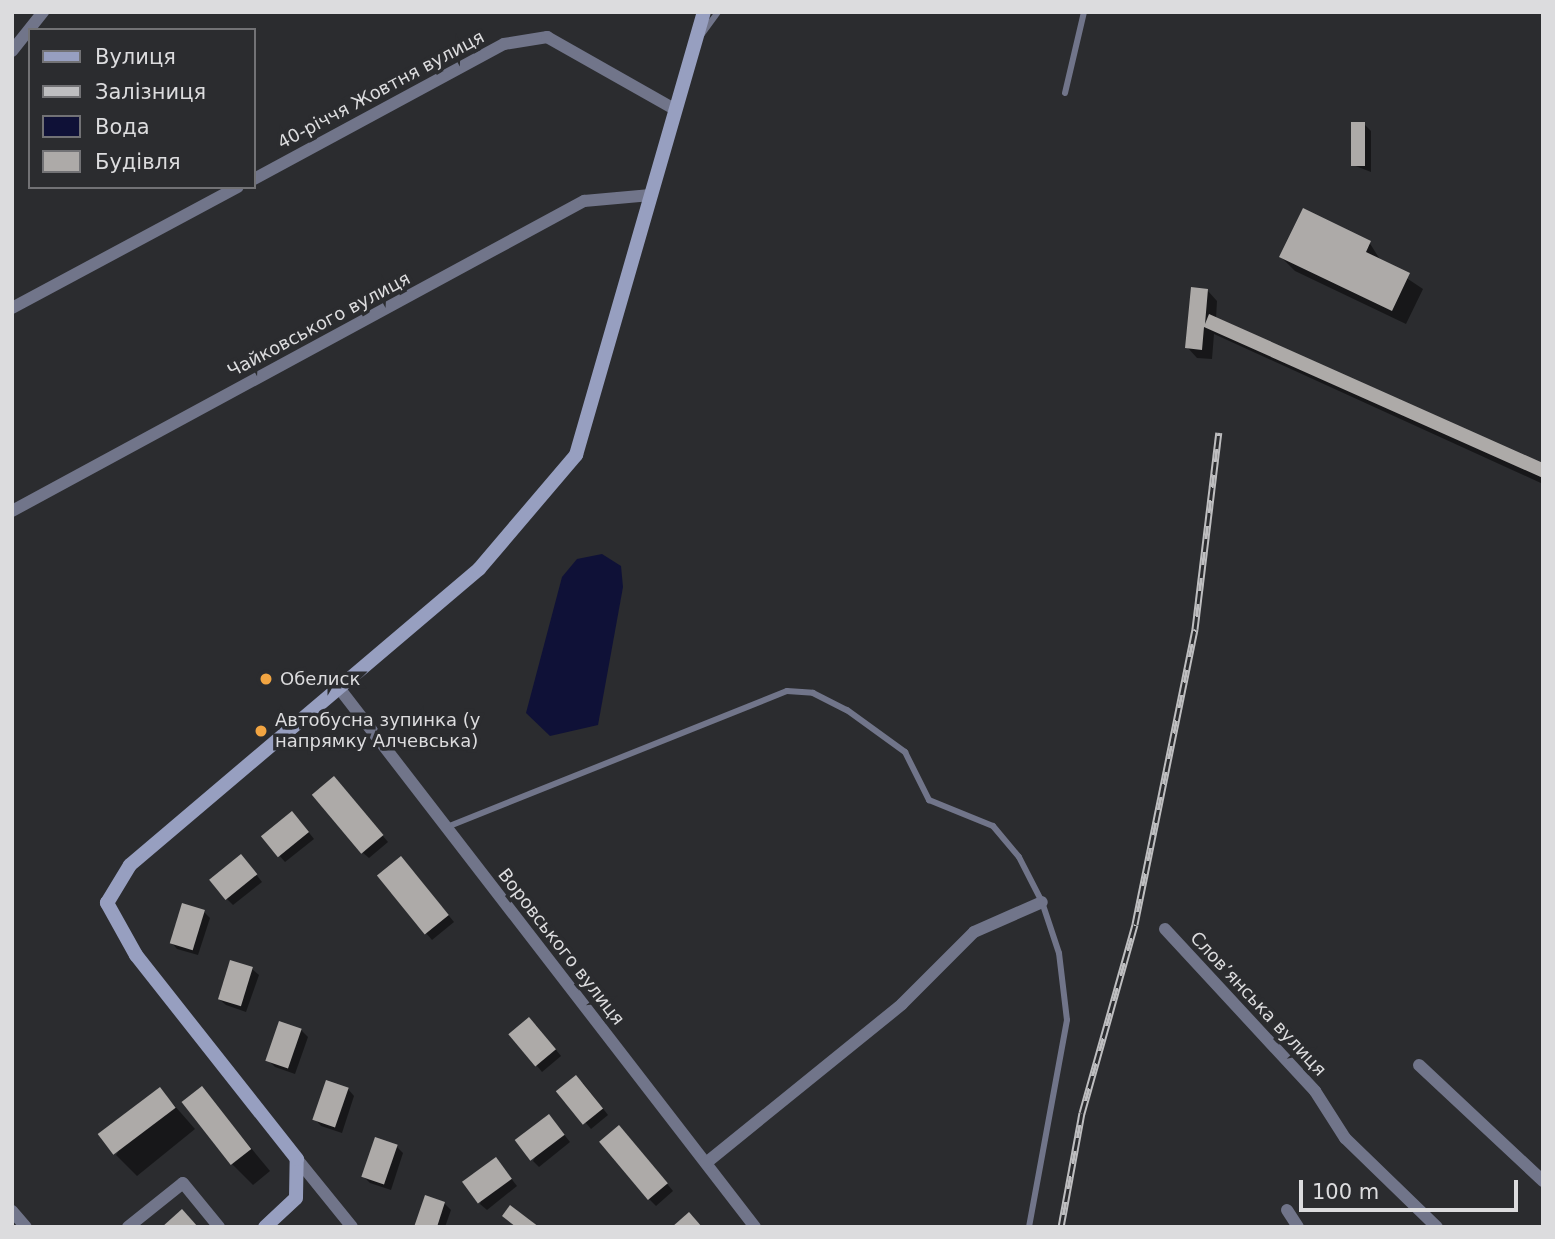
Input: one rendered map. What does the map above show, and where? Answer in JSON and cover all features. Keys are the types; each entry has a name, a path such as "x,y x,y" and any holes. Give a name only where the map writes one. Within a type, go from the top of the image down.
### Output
{"street":[{"path":"30,28 43,12"},
{"path":"352,1227 136,955 107,903 130,865 479,569 576,456 704,12"},
{"path":"12,51 28,31"},
{"name":"40-річчя Жовтня вулиця","path":"256,178 504,44 547,37 676,110"},
{"path":"12,309 234,189"},
{"name":"Чайковського вулиця","path":"12,511 584,201 651,195"},
{"name":"Воровського вулиця","path":"339,688 755,1227"},
{"path":"706,1163 891,1013 974,932 1042,902"},
{"name":"Слов’янська вулиця","path":"1165,929 1315,1091 1345,1138 1437,1227"},
{"path":"1419,1065 1543,1181"},
{"path":"265,1227 296,1198 297,1159"},
{"path":"128,1227 183,1184 219,1227"},
{"path":"1287,1210 1298,1227"},
{"path":"12,1211 26,1227"}],"lane":[{"path":"695,44 718,12"},
{"path":"1065,93 1084,12"},
{"path":"447,827 788,691 813,693 905,752 929,800 993,826 1019,857 1042,902 1059,953 1067,1020 1029,1227"}],"water":[{"path":"602,554 621,566 623,587 598,725 550,736 526,713 562,577 577,559"}],"building":[{"path":"1351,122 1365,122 1365,166 1351,166"},
{"path":"1303,208 1371,241 1366,252 1410,273 1392,311 1279,257"},
{"path":"1191,287 1208,289 1205,324 1209,314 1543,463 1543,478 1204,327 1202,350 1185,348"},
{"path":"334,776 383,835 361,854 312,795"},
{"path":"292,811 309,832 278,857 261,836"},
{"path":"241,854 257,874 225,900 209,880"},
{"path":"401,856 449,915 425,935 377,876"},
{"path":"182,903 205,910 193,950 170,943"},
{"path":"230,960 253,967 241,1006 218,999"},
{"path":"529,1017 556,1049 535,1067 508,1034"},
{"path":"279,1021 302,1029 288,1069 265,1061"},
{"path":"576,1075 603,1108 583,1125 556,1091"},
{"path":"326,1080 349,1088 335,1128 312,1120"},
{"path":"202,1086 251,1149 231,1165 182,1102"},
{"path":"160,1087 176,1108 113,1155 98,1134"},
{"path":"549,1114 565,1135 530,1161 515,1140"},
{"path":"619,1125 668,1183 648,1200 599,1142"},
{"path":"375,1137 398,1145 384,1185 361,1177"},
{"path":"496,1157 512,1179 478,1204 462,1182"},
{"path":"425,1195 445,1202 437,1227 414,1227"},
{"path":"510,1205 539,1227 516,1227 502,1216"},
{"path":"182,1209 198,1227 162,1227"},
{"path":"689,1212 702,1227 672,1227"}],"railway":[{"path":"1061,1227 1082,1113 1135,924 1195,629 1219,432"}],"place":[{"name":"Обелиск","path":"266,679"},
{"name":"Автобусна зупинка (у напрямку Алчевська)","path":"261,731"}]}
